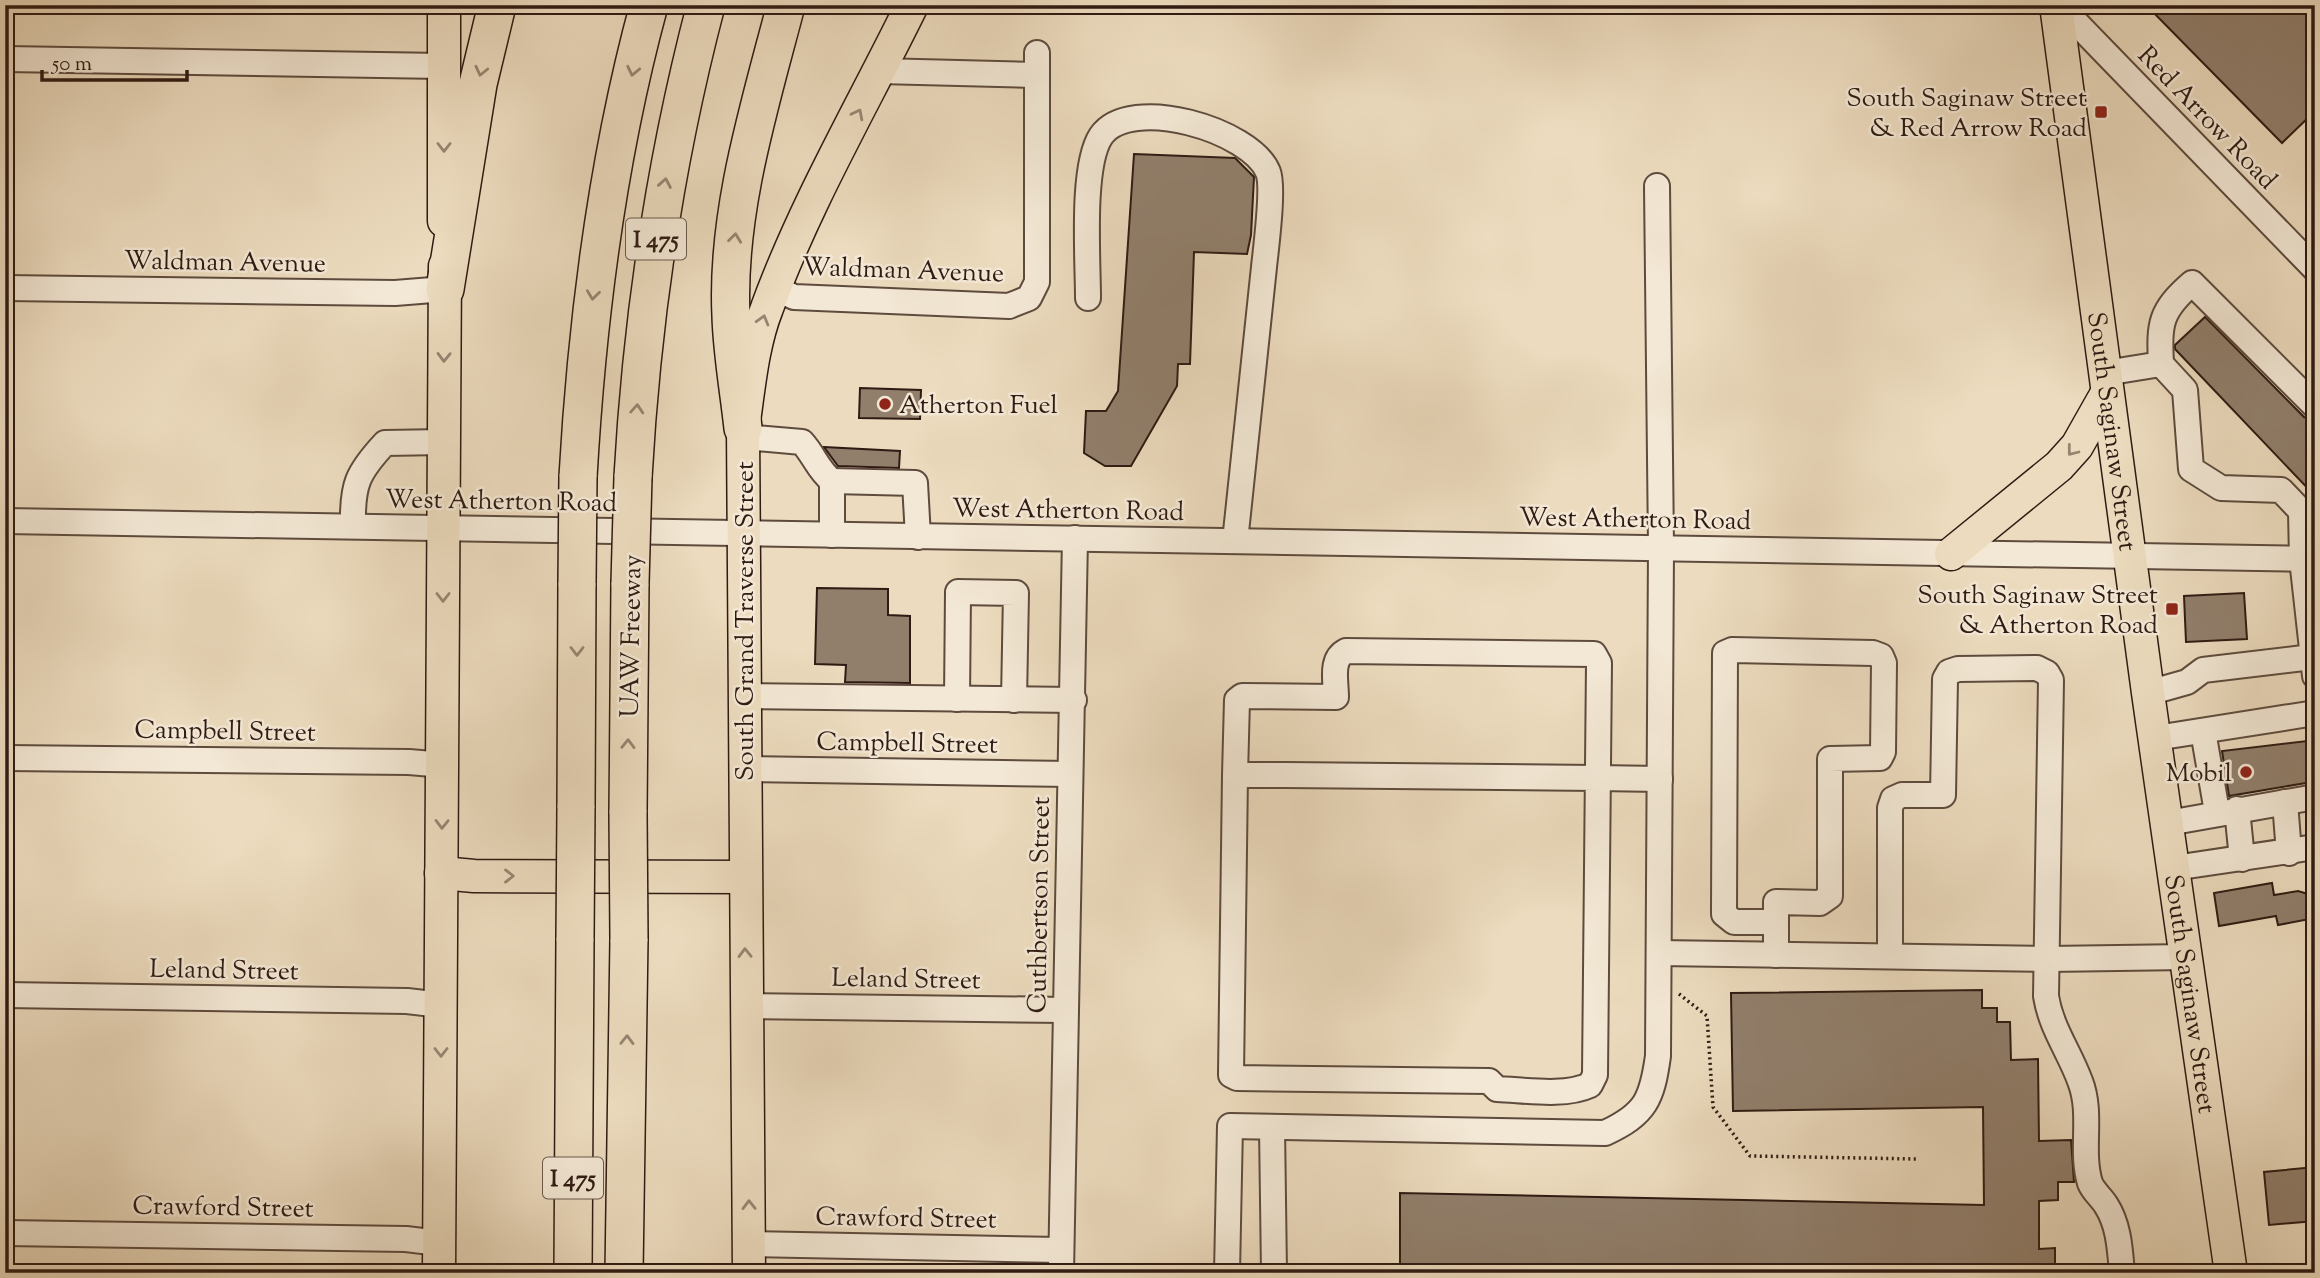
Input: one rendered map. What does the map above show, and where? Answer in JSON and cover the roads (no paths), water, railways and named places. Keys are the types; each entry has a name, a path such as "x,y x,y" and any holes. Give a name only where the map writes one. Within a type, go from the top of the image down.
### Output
{"highway":[{"path":"445,289 478,85 498,5"},
{"name":"UAW Freeway","path":"573,1273 578,477 586,363 599,251 624,110 649,5"},
{"name":"UAW Freeway","path":"624,1273 633,477 640,370 655,244 675,131 706,5"},
{"path":"744,433 731,316 733,253 749,155 786,5"},
{"path":"564,1273 574,1084"},
{"path":"626,1108 637,1273"}],"main road":[{"path":"439,1258 444,765 444,5"},
{"name":"South Grand Traverse Street","path":"749,1258 744,433 755,352 775,288 912,5"},
{"name":"South Saginaw Street","path":"2058,5 2148,693 2231,1273"},
{"path":"1951,554 2059,466 2077,446 2106,383"},
{"path":"441,873 487,876 745,877"}],"street":[{"name":"Red Arrow Road","path":"2058,5 2315,270"},
{"path":"5,59 443,66"},
{"name":"Waldman Avenue","path":"775,288 794,298 1009,306 1029,298 1037,282 1037,64 879,71"},
{"path":"1088,298 1089,170 1102,135 1124,120 1168,118 1222,133 1255,151 1269,174 1267,232 1235,541"},
{"path":"1227,1273 1230,1126 1605,1133 1628,1122 1653,1090 1658,1056 1660,779 1661,548 1657,186"},
{"path":"2148,693 2188,682 2203,670 2313,667 2308,510 2281,491 2221,488 2191,469 2185,390 2161,364 2159,332 2170,302 2192,284 2315,406"},
{"name":"Waldman Avenue","path":"5,288 395,293 445,289"},
{"path":"2106,383 2161,364"},
{"path":"744,433 802,442 811,451 820,472 832,481 915,483 918,537"},
{"path":"353,526 352,493 362,467 385,443 443,442"},
{"path":"832,481 832,535"},
{"name":"West Atherton Road","path":"5,521 2308,559"},
{"name":"Cuthbertson Street","path":"1061,1261 1069,774 1074,700 1075,538"},
{"path":"957,699 958,592 1016,593 1014,700"},
{"path":"1776,922 1734,922 1724,914 1725,653 1732,650 1873,653 1881,656 1884,663 1883,752 1880,758 1873,760 1830,759 1830,896 1820,903 1776,902 1776,922 1776,955"},
{"path":"1346,651 1594,654 1599,663 1595,1075 1590,1086 1580,1090 1497,1089 1489,1081 1237,1078 1231,1074 1235,775 1236,706 1242,696 1336,697 1335,662 1339,655 1346,651"},
{"path":"1890,956 1890,808 1894,799 1902,795 1943,795 1945,679 1949,672 1958,669 2037,668 2047,673 2051,680 2046,996 2050,1018 2081,1081 2086,1102 2087,1166 2091,1186 2107,1206 2118,1233 2122,1273"},
{"path":"744,696 1074,700"},
{"path":"2156,738 2315,713"},
{"path":"2203,731 2242,859"},
{"name":"Campbell Street","path":"5,758 444,765"},
{"name":"Campbell Street","path":"744,769 1069,774"},
{"path":"1235,775 1660,779"},
{"path":"2168,823 2315,797"},
{"path":"2284,802 2289,853"},
{"path":"2174,868 2289,853 2315,847"},
{"path":"1659,953 2048,959 2187,957"},
{"name":"Leland Street","path":"5,995 393,1001 441,1005"},
{"name":"Leland Street","path":"746,1006 1066,1010"},
{"path":"1272,1126 1274,1273"},
{"name":"Crawford Street","path":"5,1233 406,1239 439,1258"},
{"name":"Crawford Street","path":"749,1258 1061,1261"}],"place":[{"name":"South Saginaw Street & Red Arrow Road","path":"2101,112"},
{"name":"Atherton Fuel","path":"885,404"},
{"name":"South Saginaw Street & Atherton Road","path":"2172,609"},
{"name":"Mobil","path":"2246,772"}]}
